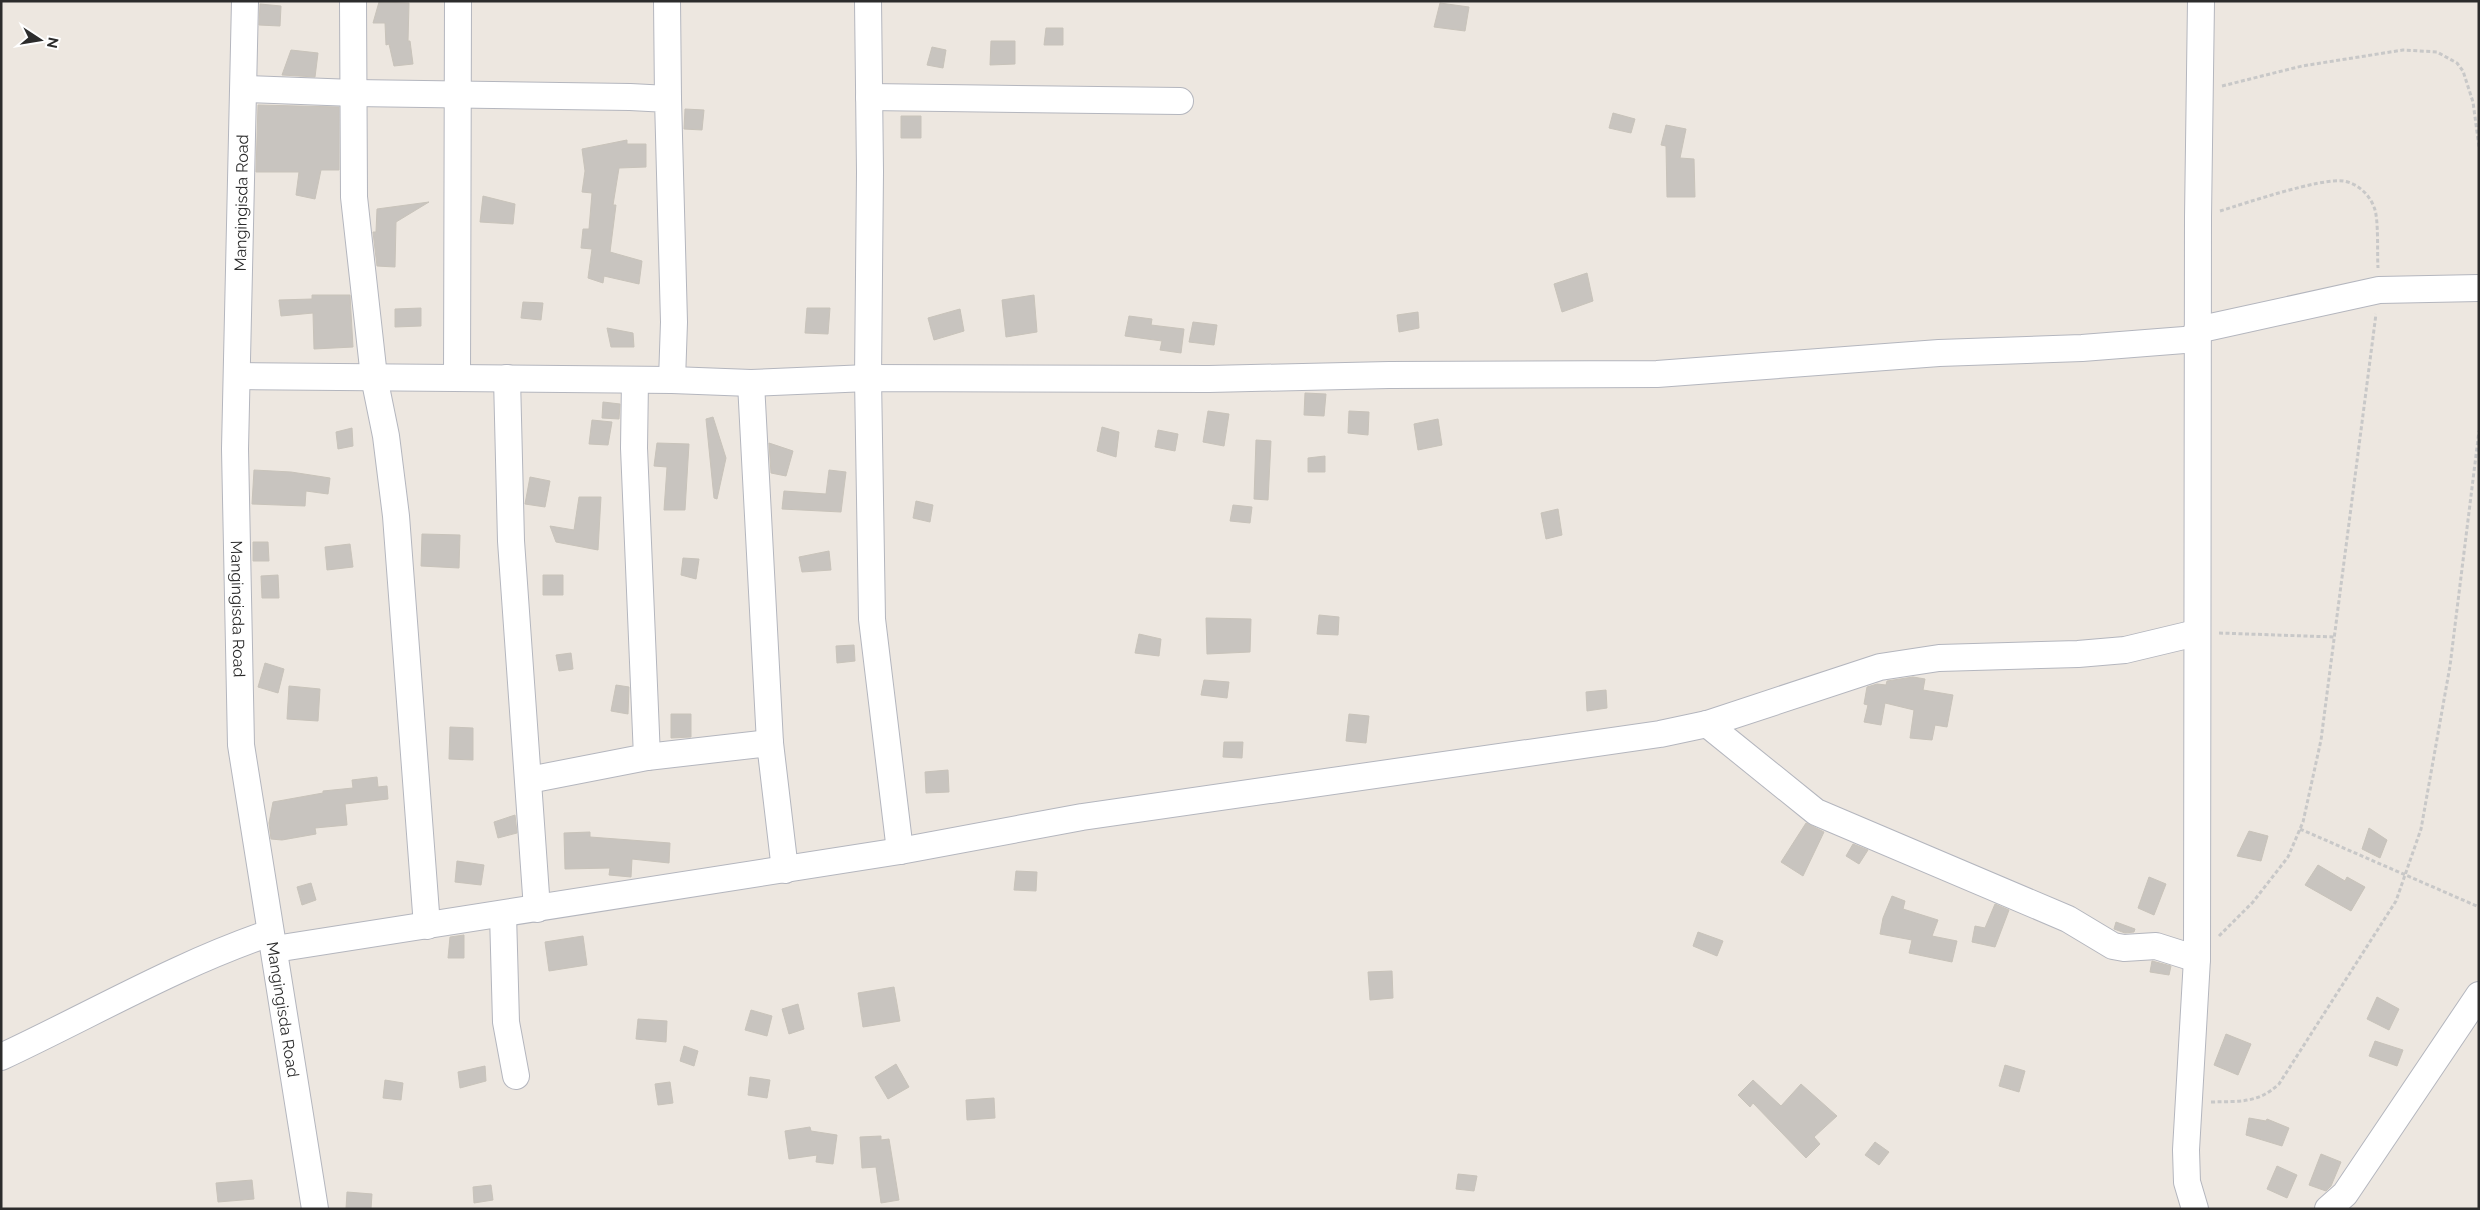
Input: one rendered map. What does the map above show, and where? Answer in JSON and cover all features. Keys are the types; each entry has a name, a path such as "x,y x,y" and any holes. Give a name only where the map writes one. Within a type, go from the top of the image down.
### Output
{"street":[{"name":"Mangingisda Road","path":"245,1 237,376 236,568 241,745 314,1209"},
{"path":"353,1 354,197 374,377 386,436 396,516 428,926"},
{"path":"456,378 458,1"},
{"path":"668,1 668,99 674,322 672,380"},
{"path":"868,1 868,378 872,619 900,851"},
{"path":"2195,1209 2187,1182 2189,1103 2197,959 2197,334 2201,1"},
{"path":"244,89 457,96 630,96 668,99"},
{"path":"869,98 1180,101"},
{"path":"237,376 672,380 751,384 868,378 1209,379 1390,375 1656,374 1939,353 2082,348 2197,334 2379,290 2479,288"},
{"path":"507,378 511,541 521,702 529,780 538,909"},
{"path":"635,380 634,458 647,757"},
{"path":"751,384 770,743 784,870"},
{"path":"1,1057 173,971 226,948 272,941 428,926 900,851 1082,817 1660,734 1707,724 1880,667 1939,658 2078,654 2124,650 2196,633"},
{"path":"1707,724 1816,812 2068,919 2113,946 2124,948 2156,946 2197,959"},
{"path":"529,780 647,757 770,743"},
{"path":"503,914 506,1022 516,1076"},
{"path":"2328,1209 2345,1194 2479,995"}],"path":[{"path":"2200,92 2302,66 2403,50 2437,52 2457,63 2463,70 2473,102 2479,147"},
{"path":"2197,959 2259,895 2288,857 2300,829 2321,740 2379,290 2375,208 2368,196 2349,182 2329,181 2198,217"},
{"path":"2189,1103 2257,1100 2268,1094 2279,1084 2396,900 2421,829 2450,666 2479,431"},
{"path":"2196,633 2334,637"},
{"path":"2300,829 2479,907"}],"building":[{"path":"379,2 409,3 408,41 410,41 413,64 394,66 389,44 386,45 385,23 373,23"},
{"path":"1440,3 1469,7 1465,31 1434,27"},
{"path":"260,4 281,6 280,26 259,25"},
{"path":"1046,28 1063,28 1063,45 1044,45"},
{"path":"991,41 1015,41 1015,64 990,65"},
{"path":"932,47 946,50 943,68 927,65"},
{"path":"291,50 318,53 315,77 282,75"},
{"path":"258,105 339,107 339,170 321,170 315,199 296,195 299,172 256,172"},
{"path":"685,109 704,110 702,130 684,129"},
{"path":"1613,113 1635,119 1631,133 1609,128"},
{"path":"901,116 921,116 921,138 901,138"},
{"path":"1666,125 1686,129 1680,158 1694,159 1695,197 1667,197 1666,146 1661,145"},
{"path":"627,140 627,144 646,144 646,167 619,168 613,205 616,205 610,252 642,261 639,284 604,276 603,283 588,278 592,249 581,248 583,229 589,229 592,193 582,192 585,171 582,149"},
{"path":"483,196 515,204 513,224 480,222"},
{"path":"429,202 396,222 395,267 377,266 373,232 376,232 377,209"},
{"path":"1587,273 1593,301 1562,312 1554,284"},
{"path":"312,295 350,295 353,347 314,349 313,313 281,316 279,300 312,299"},
{"path":"1034,295 1037,332 1006,337 1002,300"},
{"path":"523,302 543,303 541,320 521,318"},
{"path":"421,308 421,326 395,327 395,309"},
{"path":"807,308 830,308 828,334 805,333"},
{"path":"960,309 964,331 934,340 928,318"},
{"path":"1418,312 1419,328 1399,332 1397,315"},
{"path":"1129,316 1152,319 1151,325 1184,329 1181,353 1160,350 1162,341 1125,336"},
{"path":"1193,322 1217,325 1214,345 1189,342"},
{"path":"607,328 633,333 634,347 611,347"},
{"path":"1305,393 1326,394 1324,416 1304,415"},
{"path":"603,402 620,404 619,419 602,418"},
{"path":"1208,411 1229,414 1224,446 1203,442"},
{"path":"1349,411 1369,412 1368,435 1348,433"},
{"path":"713,417 726,458 717,499 714,498 706,419"},
{"path":"1438,419 1442,445 1418,450 1414,424"},
{"path":"592,420 612,422 608,445 589,444"},
{"path":"1102,427 1119,432 1116,457 1097,451"},
{"path":"352,428 353,446 338,449 336,432"},
{"path":"1158,430 1178,434 1175,451 1155,447"},
{"path":"1256,440 1271,441 1268,500 1254,499"},
{"path":"657,443 689,444 685,510 664,510 667,467 654,466"},
{"path":"769,443 793,451 786,476 771,473"},
{"path":"1325,456 1325,472 1308,472 1308,458"},
{"path":"254,470 291,472 330,478 328,494 306,491 305,506 252,504"},
{"path":"829,470 846,472 841,512 782,509 784,491 826,494"},
{"path":"530,477 550,481 545,507 525,504"},
{"path":"579,497 601,497 598,550 556,542 550,526 574,530"},
{"path":"916,501 933,505 930,522 913,518"},
{"path":"1233,505 1252,507 1250,523 1230,521"},
{"path":"1558,509 1562,535 1546,539 1541,513"},
{"path":"422,534 460,535 459,568 421,566"},
{"path":"253,542 268,542 269,561 253,561"},
{"path":"350,544 353,567 327,570 325,547"},
{"path":"829,551 831,570 802,572 799,557"},
{"path":"683,558 699,559 696,579 681,575"},
{"path":"278,575 279,598 262,598 261,576"},
{"path":"543,575 563,575 563,595 543,595"},
{"path":"1319,615 1339,617 1338,635 1317,634"},
{"path":"1206,618 1251,619 1250,652 1207,654"},
{"path":"1139,634 1161,639 1159,656 1135,653"},
{"path":"854,645 855,661 837,663 836,646"},
{"path":"571,653 573,669 559,671 556,655"},
{"path":"265,663 284,669 278,693 258,687"},
{"path":"1913,677 1925,679 1923,690 1953,695 1947,727 1935,725 1932,740 1910,738 1914,710 1885,703 1881,725 1864,722 1868,705 1864,704 1867,687 1877,684 1886,685 1887,681"},
{"path":"1204,680 1229,682 1227,698 1201,695"},
{"path":"616,685 629,687 628,714 611,711"},
{"path":"289,686 320,689 318,721 287,719"},
{"path":"1606,690 1607,708 1587,711 1586,692"},
{"path":"671,714 691,714 691,737 671,738"},
{"path":"1349,714 1369,716 1366,743 1346,741"},
{"path":"450,727 473,728 473,760 449,759"},
{"path":"1224,742 1243,742 1242,758 1223,757"},
{"path":"948,770 949,792 926,793 925,772"},
{"path":"377,777 378,787 387,786 388,799 345,804 347,825 315,828 316,834 282,840 271,839 269,823 273,802 323,793 323,791 353,788 352,780"},
{"path":"515,815 517,833 498,838 494,822"},
{"path":"1806,823 1824,832 1803,876 1781,862"},
{"path":"2369,828 2387,840 2380,858 2362,849"},
{"path":"2249,831 2268,836 2261,861 2237,856"},
{"path":"590,832 590,837 670,843 669,863 632,859 631,877 609,875 610,868 565,869 564,833"},
{"path":"1853,844 1868,850 1859,864 1846,856"},
{"path":"457,861 484,865 481,885 455,882"},
{"path":"2318,865 2345,881 2347,877 2365,887 2351,911 2305,885"},
{"path":"1016,871 1037,872 1036,891 1014,890"},
{"path":"2149,877 2166,884 2154,915 2138,908"},
{"path":"311,883 316,900 302,905 297,887"},
{"path":"1892,896 1905,901 1903,909 1938,920 1932,936 1957,941 1952,962 1909,953 1912,940 1880,934 1883,918"},
{"path":"1995,904 2009,910 1995,947 1972,942 1975,926 1985,928"},
{"path":"2116,922 2135,929 2134,932 2125,933 2114,929"},
{"path":"1698,932 1723,941 1717,956 1693,946"},
{"path":"464,935 464,958 448,958 450,937"},
{"path":"583,936 587,965 549,971 545,942"},
{"path":"2152,961 2171,966 2169,975 2150,972"},
{"path":"1392,971 1393,998 1370,1000 1368,972"},
{"path":"894,987 900,1021 863,1027 858,993"},
{"path":"2377,997 2399,1009 2389,1030 2367,1019"},
{"path":"798,1004 804,1029 789,1034 782,1009"},
{"path":"751,1010 772,1016 767,1036 745,1030"},
{"path":"638,1019 667,1021 666,1042 636,1039"},
{"path":"2226,1034 2251,1044 2238,1075 2214,1065"},
{"path":"2375,1041 2403,1050 2397,1066 2369,1056"},
{"path":"684,1046 698,1051 694,1066 680,1061"},
{"path":"896,1064 909,1087 888,1099 875,1077"},
{"path":"2005,1065 2025,1071 2019,1092 1999,1086"},
{"path":"485,1066 486,1081 460,1088 458,1072"},
{"path":"750,1077 770,1080 767,1098 748,1095"},
{"path":"385,1080 403,1083 401,1100 383,1098"},
{"path":"1753,1080 1781,1106 1801,1084 1837,1116 1814,1137 1820,1144 1806,1158 1753,1103 1750,1107 1738,1095"},
{"path":"670,1082 673,1103 658,1105 655,1084"},
{"path":"994,1098 995,1118 967,1120 966,1100"},
{"path":"2249,1118 2266,1121 2267,1119 2289,1128 2282,1146 2246,1135"},
{"path":"810,1127 811,1131 837,1135 833,1164 816,1162 817,1155 789,1159 785,1131"},
{"path":"881,1136 881,1140 889,1139 899,1200 881,1203 876,1167 862,1168 860,1137"},
{"path":"1875,1142 1889,1152 1879,1165 1865,1155"},
{"path":"2321,1154 2341,1162 2331,1186 2326,1191 2309,1185"},
{"path":"2277,1166 2297,1175 2287,1198 2267,1189"},
{"path":"1458,1174 1477,1176 1474,1191 1456,1189"},
{"path":"252,1180 254,1199 218,1202 216,1183"},
{"path":"491,1185 493,1200 474,1203 473,1187"},
{"path":"347,1192 372,1194 371,1209 346,1209"}]}
